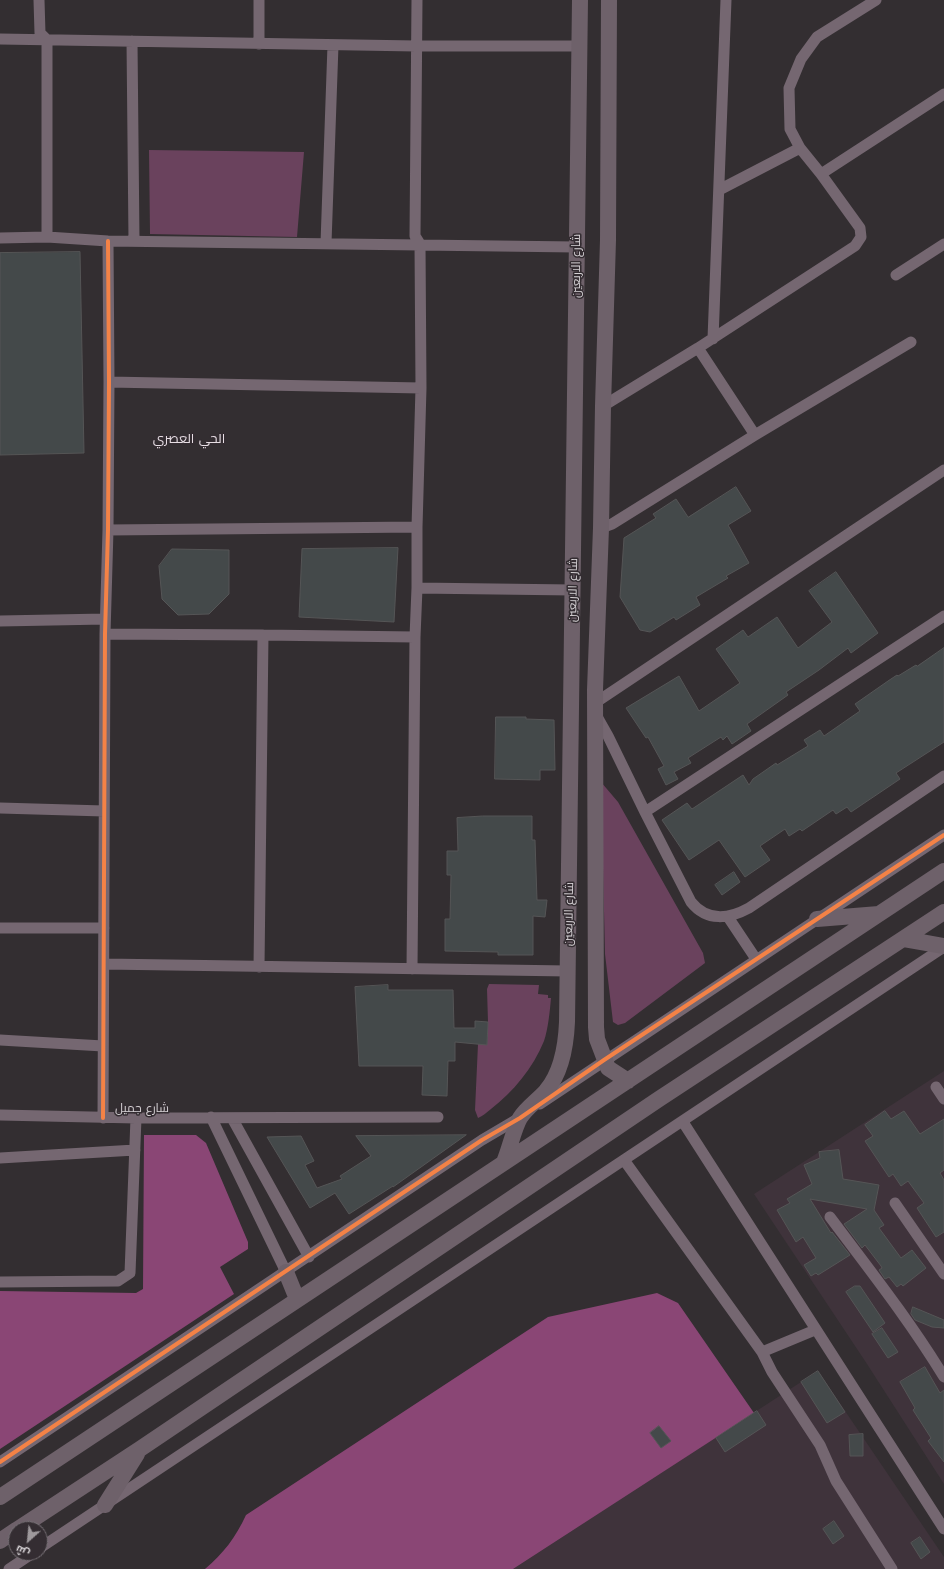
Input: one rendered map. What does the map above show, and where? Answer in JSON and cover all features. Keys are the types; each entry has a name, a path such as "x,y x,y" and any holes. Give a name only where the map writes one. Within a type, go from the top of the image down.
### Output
{"main road":[{"name":"شارع الاربعين","path":"504,1162 520,1118 546,1091 554,1080 566,1045 580,0"},
{"name":"شارع الاربعين","path":"609,0 608,240 595,702 596,1027 597,1039 608,1068 628,1081"},
{"path":"571,688 595,702"},
{"path":"0,1497 944,871"},
{"path":"31,1521 646,1108 944,912"},
{"path":"817,919 881,914"},
{"path":"904,939 944,947"},
{"path":"286,1272 297,1299"},
{"path":"105,1505 140,1449"}],"street":[{"path":"40,0 40,33 47,40 48,237"},
{"path":"258,44 259,0"},
{"path":"412,969 415,637 421,388 420,244 415,236 417,0"},
{"path":"713,339 726,0"},
{"path":"603,406 713,339 855,246 861,237 860,228 822,174 800,148 790,129 789,88 801,59 817,37 876,0"},
{"path":"0,39 333,45 579,46"},
{"path":"132,41 134,241"},
{"path":"326,243 333,45"},
{"path":"822,174 944,94"},
{"path":"719,190 800,148"},
{"path":"0,238 48,237 108,241 576,247"},
{"path":"103,1118 105,964 105,619 108,530 109,382 108,241"},
{"path":"896,275 944,244"},
{"path":"601,528 612,524 755,435 911,342"},
{"path":"698,348 755,435"},
{"path":"109,382 421,388"},
{"path":"944,470 595,702 608,736 691,902 696,909 710,916 728,917 749,908 944,776"},
{"path":"108,530 417,528"},
{"path":"417,588 573,590"},
{"path":"645,812 944,616"},
{"path":"0,621 105,619"},
{"path":"105,634 415,637"},
{"path":"259,967 263,635"},
{"path":"0,808 104,811"},
{"path":"0,1462 482,1140 520,1118 604,1060 944,835"},
{"path":"728,917 756,959"},
{"path":"0,928 104,928"},
{"path":"48,1543 683,1122 944,947"},
{"path":"105,964 568,971"},
{"path":"0,1040 103,1046"},
{"path":"936,1087 944,1099"},
{"name":"شارع جميل","path":"0,1115 103,1118 438,1117"},
{"path":"211,1117 286,1272"},
{"path":"0,1282 118,1281 130,1273 136,1150 136,1118"},
{"path":"232,1118 309,1257"},
{"path":"683,1122 944,1529"},
{"path":"0,1158 136,1150"},
{"path":"624,1160 762,1352 772,1372 820,1445 836,1481 892,1569"},
{"path":"895,1203 944,1274"},
{"path":"830,1217 900,1312 932,1357 944,1377"},
{"path":"762,1352 815,1330"},
{"path":"9,1569 21,1561"}],"shaded area":[{"path":"149,150 304,152 297,237 150,234"},
{"path":"601,782 618,802 703,953 705,963 625,1023 618,1025 613,1022 605,954"},
{"path":"489,984 539,985 538,994 548,995 548,998 551,998 549,1020 544,1041 534,1061 515,1087 486,1113 478,1118 475,1110 478,1044 487,1044 487,989"},
{"path":"944,1071 944,1484 867,1364 754,1194"},
{"path":"144,1135 196,1135 206,1143 248,1242 248,1249 220,1267 234,1294 0,1449 0,1291 136,1293 143,1289"},
{"path":"657,1293 678,1303 754,1413 513,1569 205,1569 228,1545 238,1531 246,1515 548,1317"},
{"path":"818,1371 944,1557 944,1569 513,1569"}],"building":[{"path":"80,252 84,453 0,455 0,253"},
{"path":"736,487 751,511 728,525 749,563 726,576 728,578 696,597 700,605 676,620 674,617 650,632 640,630 620,597 624,538 656,518 653,514 676,499 688,517"},
{"path":"398,548 394,622 299,617 302,549"},
{"path":"172,549 229,550 229,594 209,614 178,615 162,599 159,566"},
{"path":"836,572 878,633 851,653 848,648 786,692 788,695 747,724 751,731 732,744 727,736 723,740 721,737 688,758 691,763 674,772 678,779 666,785 658,769 664,766 648,737 646,738 626,708 679,676 699,711 740,683 716,649 743,630 748,637 777,617 798,648 832,622 809,591"},
{"path":"944,648 944,742 896,773 900,779 851,812 847,807 836,814 833,810 802,831 800,829 789,836 785,829 760,846 770,860 745,877 719,840 689,860 662,820 687,803 692,809 743,775 749,785 753,779 776,763 777,765 808,746 804,740 820,730 824,736 860,711 855,704 897,675 898,676 916,665 917,666"},
{"path":"496,717 526,717 526,719 554,720 555,770 540,770 540,780 495,779"},
{"path":"483,816 532,816 532,840 535,840 537,900 547,900 545,917 533,916 533,955 498,955 498,952 445,951 445,919 450,919 451,875 447,875 447,851 458,851 457,818"},
{"path":"734,872 740,882 722,895 715,885"},
{"path":"388,985 388,990 453,990 454,1028 475,1028 475,1021 488,1022 487,1045 455,1042 455,1061 448,1061 447,1096 422,1095 423,1066 359,1066 355,987"},
{"path":"885,1111 891,1119 904,1111 920,1134 944,1119 944,1170 940,1173 944,1180 944,1232 936,1237 917,1208 924,1203 908,1181 901,1186 893,1174 889,1177 865,1141 873,1136 865,1125"},
{"path":"466,1135 393,1187 349,1214 335,1193 310,1208 267,1137 301,1136 314,1161 305,1165 317,1188 342,1179 340,1176 371,1156 356,1136"},
{"path":"839,1150 843,1179 879,1185 874,1210 884,1225 879,1228 901,1258 912,1250 926,1268 903,1286 901,1284 897,1287 889,1277 885,1279 879,1270 882,1268 881,1266 865,1245 862,1248 844,1224 867,1209 810,1199 831,1233 832,1232 850,1255 818,1275 816,1273 811,1276 804,1265 816,1258 803,1237 796,1242 777,1210 790,1203 787,1199 812,1184 804,1165 820,1158 819,1152"},
{"path":"855,1286 860,1286 885,1323 873,1332 846,1292"},
{"path":"913,1307 944,1320 944,1328 932,1327 915,1320 911,1314"},
{"path":"882,1328 898,1352 888,1358 872,1334"},
{"path":"925,1367 940,1393 944,1390 944,1462 928,1441 931,1438 913,1410 915,1408 900,1382"},
{"path":"818,1371 845,1412 827,1423 801,1382"},
{"path":"757,1411 766,1425 725,1452 716,1438"},
{"path":"659,1426 671,1441 661,1448 650,1433"},
{"path":"863,1434 863,1456 850,1456 849,1435"},
{"path":"834,1521 844,1536 833,1544 823,1529"},
{"path":"920,1537 930,1552 921,1559 911,1543"}],"cycle path":[{"path":"103,1118 105,634 108,530 109,382 108,241"},
{"path":"0,1462 482,1140 520,1118 604,1060 944,835"}],"district":[{"name":"الحي العصري","path":"189,439"}]}
